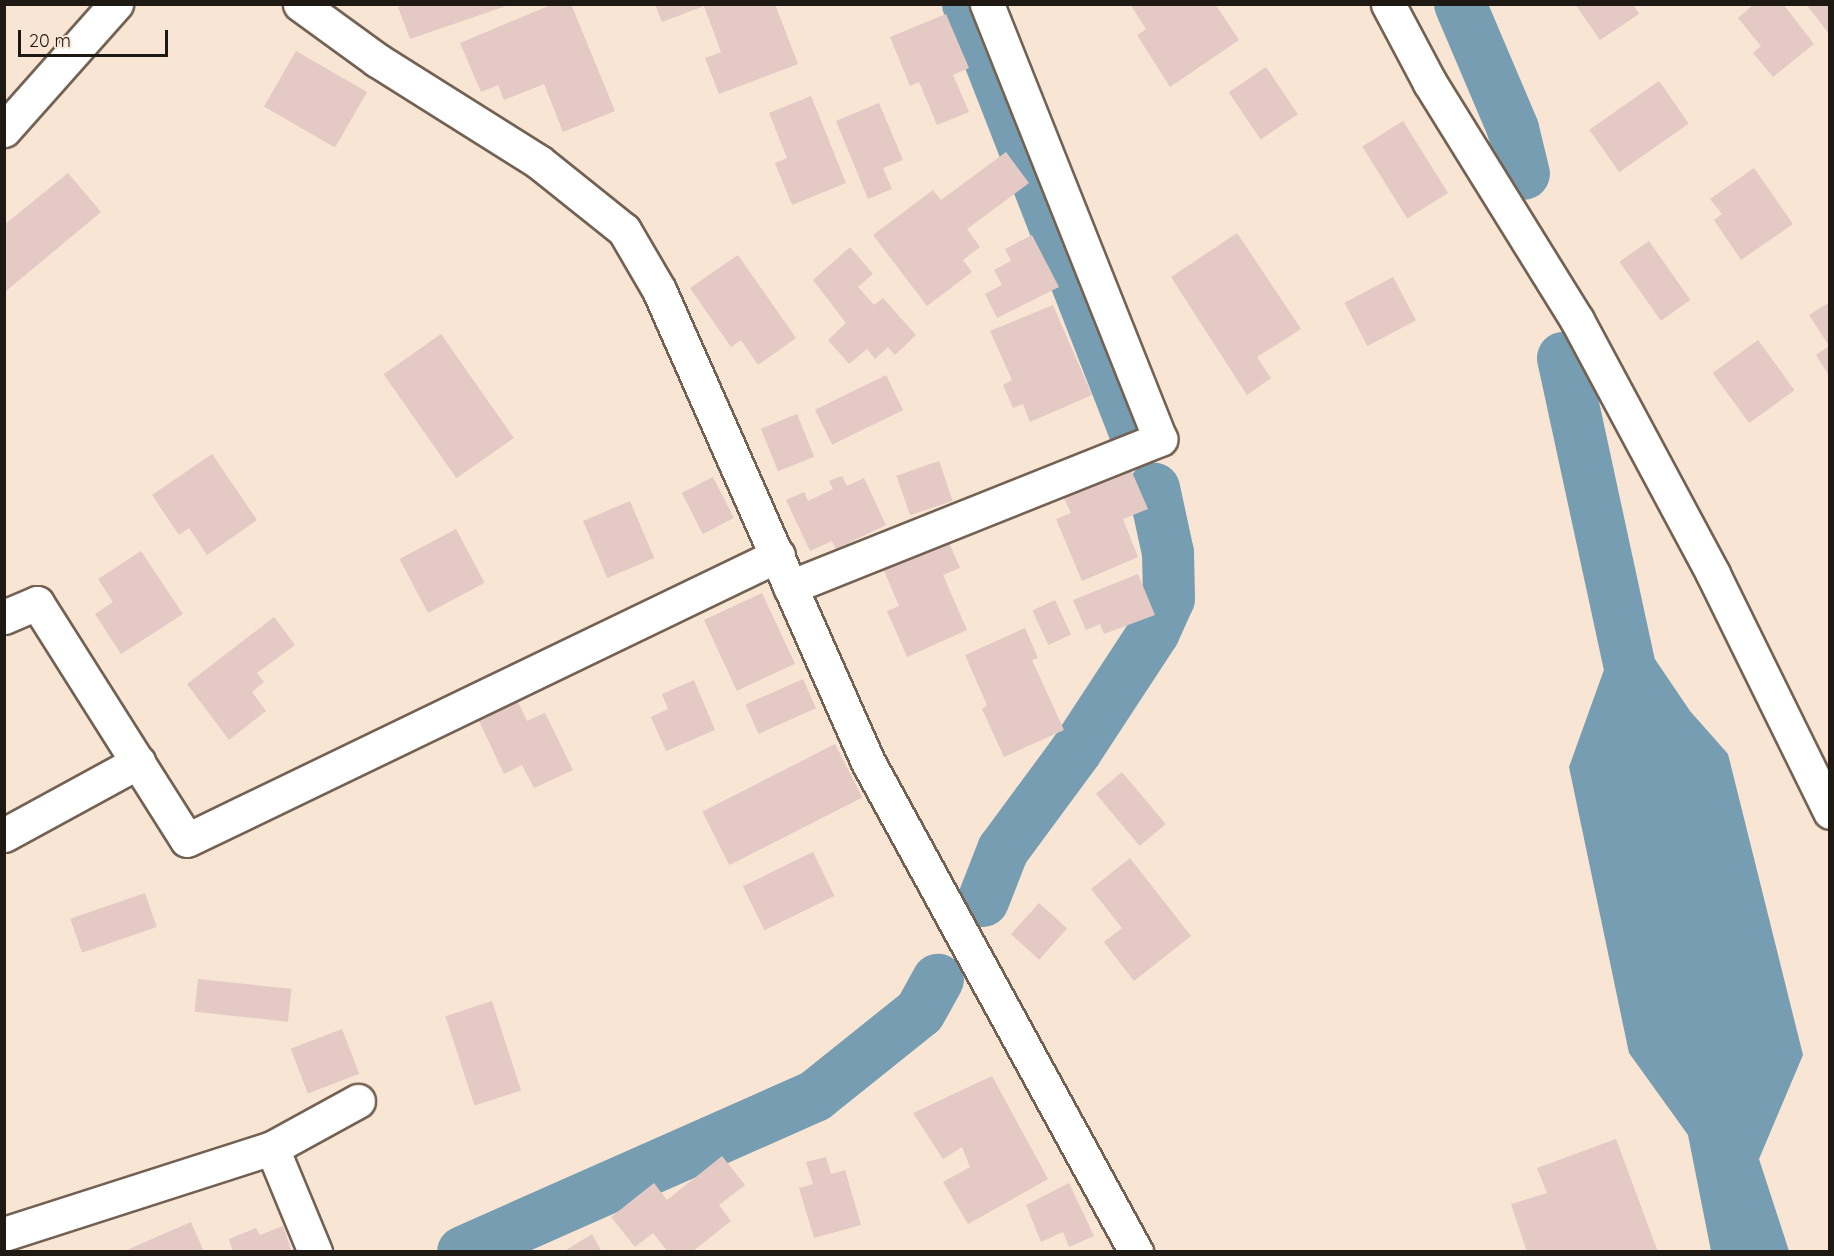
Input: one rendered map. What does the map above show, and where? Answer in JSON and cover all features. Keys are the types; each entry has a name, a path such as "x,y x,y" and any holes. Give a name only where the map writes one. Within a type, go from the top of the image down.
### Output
{"street":[{"path":"4,130 116,4"},
{"path":"300,4 377,60 539,162 624,230 659,290 868,762 1136,1251"},
{"path":"790,587 1160,439 987,4"},
{"path":"1388,4 1430,83 1577,320 1822,778 1830,812"},
{"path":"4,617 37,603 187,840 778,555"},
{"path":"4,835 138,762"},
{"path":"4,1234 272,1148 358,1101"},
{"path":"272,1148 315,1251"}],"water":[{"path":"1644,643 1690,711 1728,754 1803,1055 1759,1159 1789,1251 1711,1251 1688,1135 1629,1053 1569,767 1605,667"}],"building":[{"path":"406,4 505,4 506,6 410,39 398,7"},
{"path":"553,4 571,4 615,111 563,132 544,84 504,100 498,85 481,92 460,43"},
{"path":"655,4 775,4 798,64 719,94 705,58 721,52 704,6 662,22"},
{"path":"1130,4 1215,4 1239,40 1170,87 1137,35 1146,29"},
{"path":"1575,4 1633,4 1639,14 1600,40"},
{"path":"1754,4 1783,4 1814,44 1773,77 1753,53 1761,46 1738,18"},
{"path":"1806,4 1830,4 1830,35"},
{"path":"946,14 969,68 953,75 969,112 937,125 919,82 910,86 890,37"},
{"path":"296,51 367,92 335,147 264,106"},
{"path":"1266,67 1298,114 1261,139 1229,92"},
{"path":"1659,81 1689,124 1619,172 1589,130"},
{"path":"811,96 846,183 792,205 775,163 787,158 769,113"},
{"path":"879,103 903,160 883,168 892,189 868,199 836,121"},
{"path":"1403,121 1448,193 1407,219 1362,146"},
{"path":"1006,152 1029,183 967,229 980,247 963,260 972,272 927,306 873,235 933,190 941,200"},
{"path":"1754,168 1793,224 1741,260 1714,220 1722,214 1710,199"},
{"path":"68,173 101,212 6,291 4,225"},
{"path":"1237,233 1301,329 1257,357 1271,378 1247,395 1171,277"},
{"path":"1032,235 1059,287 997,318 985,294 1002,285 994,270 1011,261 1005,249"},
{"path":"1649,241 1690,300 1661,321 1620,262"},
{"path":"850,247 873,274 858,287 874,305 883,298 916,335 895,355 888,347 875,359 867,349 849,364 828,340 846,323 813,280"},
{"path":"738,255 796,338 758,365 741,340 731,347 690,288"},
{"path":"1393,277 1416,320 1367,346 1344,303"},
{"path":"1830,302 1830,377 1816,355 1829,346 1809,315"},
{"path":"1053,305 1092,395 1030,422 1023,404 1013,408 1003,385 1012,380 990,331"},
{"path":"441,334 514,438 457,478 384,374"},
{"path":"1758,340 1794,390 1749,423 1713,373"},
{"path":"886,375 903,410 832,445 815,410"},
{"path":"797,414 814,457 778,471 761,429"},
{"path":"212,454 257,520 207,555 189,528 179,535 152,495"},
{"path":"939,461 953,501 910,515 896,476"},
{"path":"1129,465 1148,509 1123,519 1138,557 1082,581 1056,519 1071,513 1062,494"},
{"path":"842,476 847,486 864,478 886,525 836,549 832,541 810,551 786,500 804,492 808,501 833,489 829,481"},
{"path":"713,477 734,518 703,534 682,493"},
{"path":"630,501 654,558 607,578 583,521"},
{"path":"456,529 485,583 428,613 399,559"},
{"path":"947,538 960,568 943,575 967,630 907,657 887,611 899,606 882,566"},
{"path":"141,551 183,614 121,654 95,614 113,602 98,579"},
{"path":"1138,574 1155,615 1104,634 1100,624 1086,630 1073,600"},
{"path":"762,593 795,664 737,691 704,620"},
{"path":"1055,600 1071,634 1048,645 1032,611"},
{"path":"274,617 295,645 257,673 264,682 252,692 266,711 229,740 187,684"},
{"path":"1025,628 1038,658 1032,660 1064,730 1004,757 982,709 987,705 965,655"},
{"path":"803,679 816,708 758,734 745,705"},
{"path":"694,680 715,730 666,751 651,717 668,709 662,694"},
{"path":"518,702 527,721 545,713 573,770 534,788 522,765 504,774 479,721"},
{"path":"835,744 862,797 729,865 702,812"},
{"path":"1122,772 1166,824 1140,846 1096,794"},
{"path":"813,852 834,896 764,930 743,886"},
{"path":"1130,858 1191,936 1134,981 1104,942 1122,928 1091,889"},
{"path":"145,893 157,927 82,953 70,919"},
{"path":"1039,903 1067,928 1039,960 1011,934"},
{"path":"198,979 291,989 288,1022 195,1012"},
{"path":"492,1001 521,1090 474,1106 445,1016"},
{"path":"342,1029 359,1074 308,1094 291,1049"},
{"path":"992,1076 1048,1179 968,1224 943,1182 970,1167 962,1147 943,1159 913,1113"},
{"path":"1616,1139 1658,1252 1527,1252 1511,1204 1547,1193 1537,1168"},
{"path":"722,1156 745,1185 719,1205 731,1221 692,1252 668,1252 653,1233 635,1247 611,1217 654,1183 667,1200"},
{"path":"826,1157 831,1174 845,1170 861,1225 814,1238 799,1188 813,1184 806,1162"},
{"path":"1069,1183 1094,1236 1069,1247 1063,1232 1041,1242 1026,1205"},
{"path":"191,1222 204,1252 130,1252 129,1249"},
{"path":"283,1226 292,1252 233,1252 229,1239 256,1228 260,1235"},
{"path":"592,1234 602,1252 563,1252"}],"waterway":[{"path":"968,4 1135,432"},
{"path":"1460,4 1513,129 1524,174"},
{"path":"1563,358 1642,723"},
{"path":"983,901 1003,850 1076,751 1154,632 1169,599 1168,553 1154,488"},
{"path":"463,1252 815,1096 920,1012 938,980"}]}
